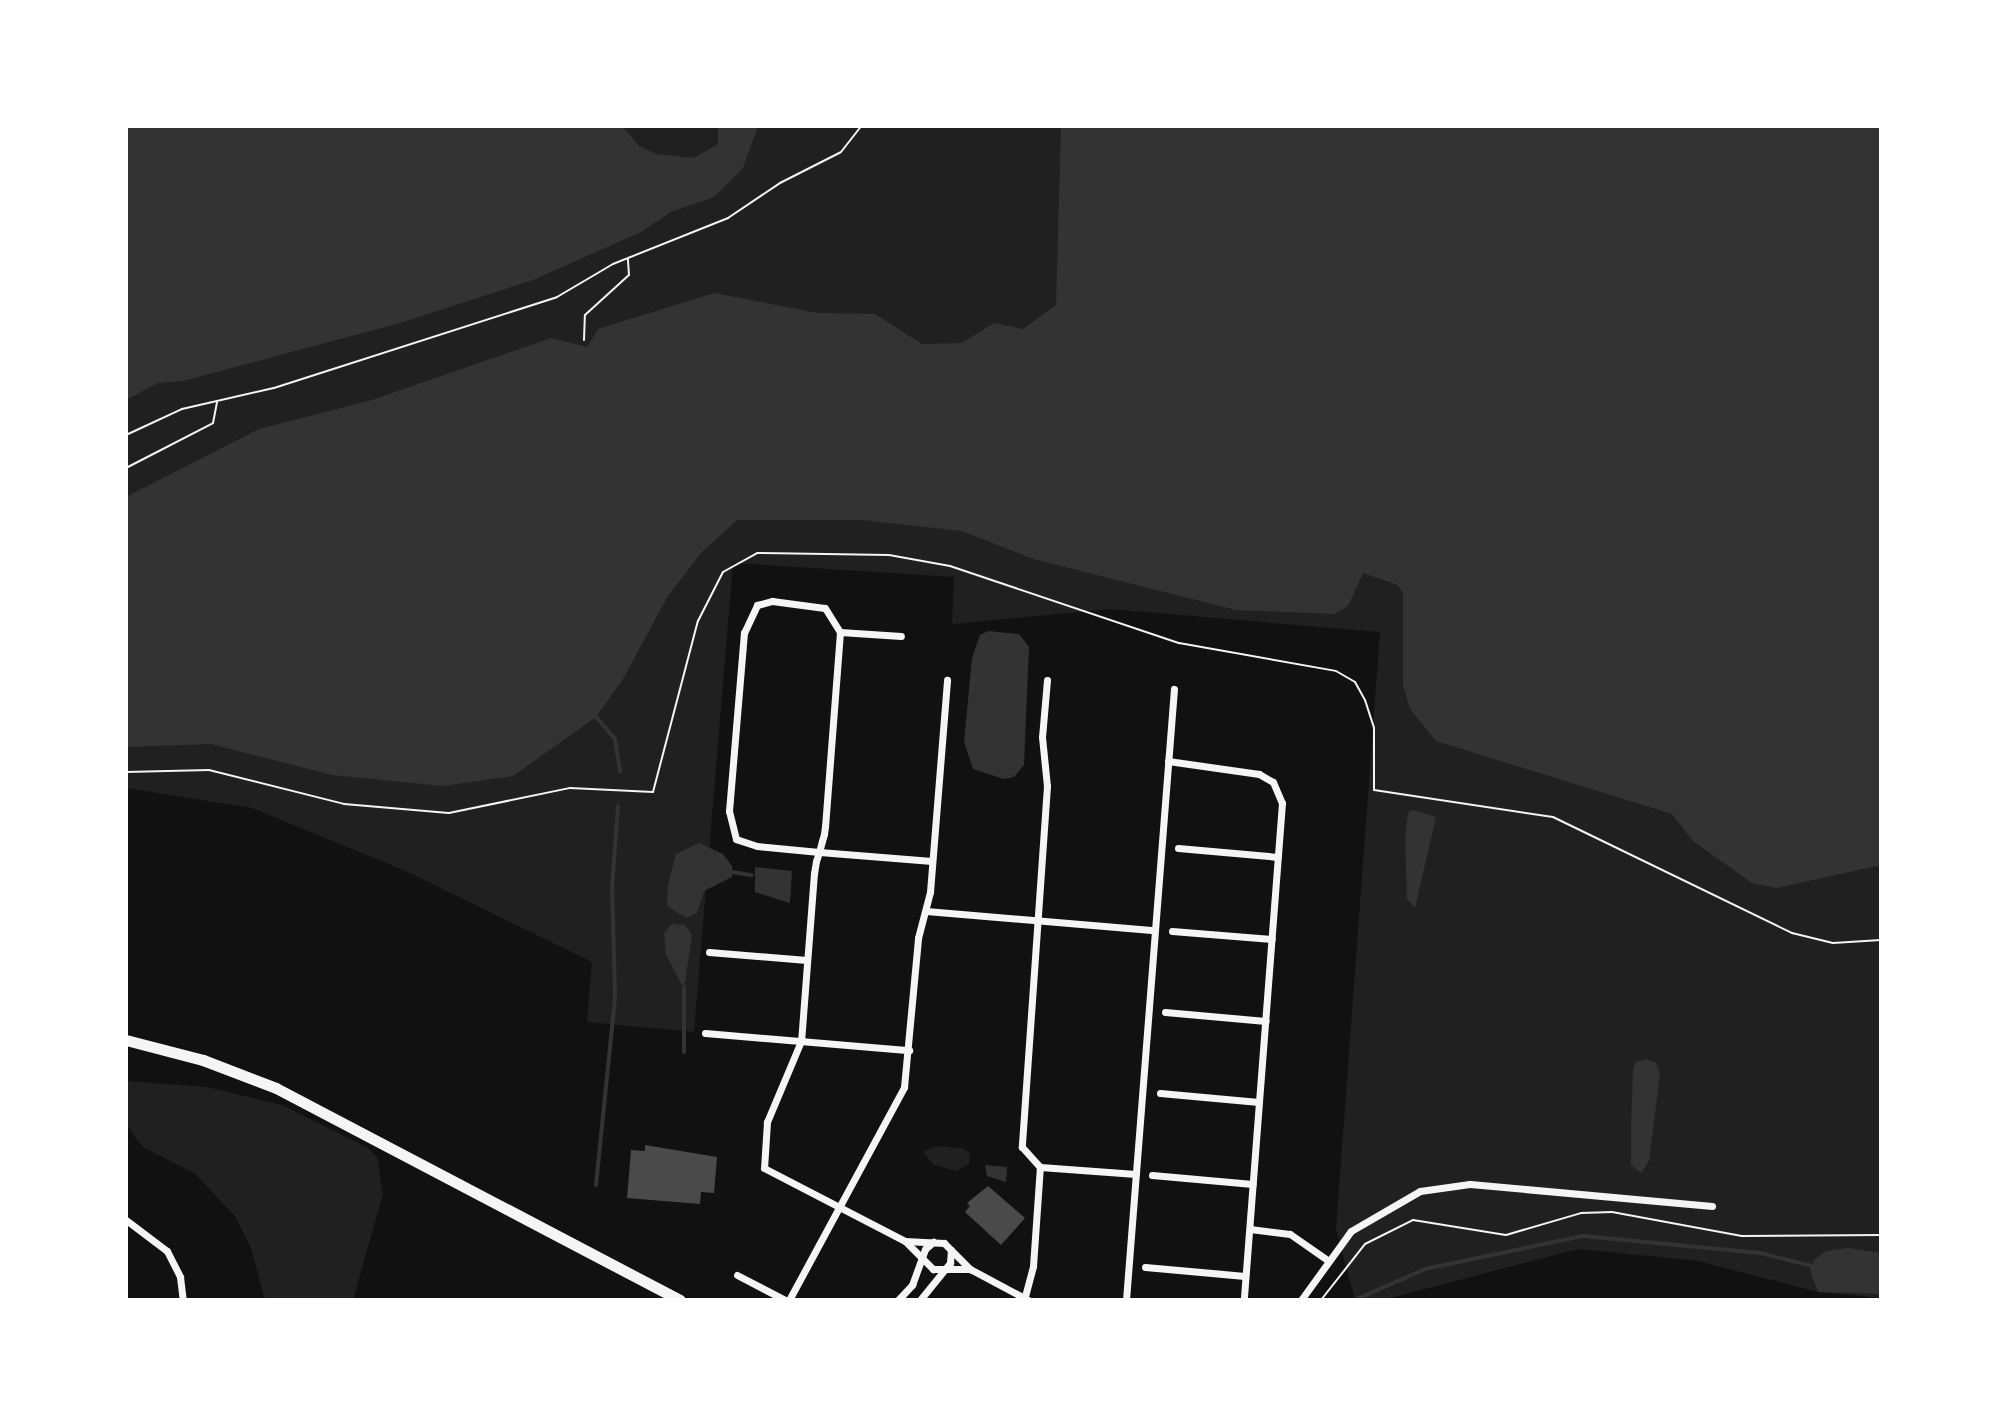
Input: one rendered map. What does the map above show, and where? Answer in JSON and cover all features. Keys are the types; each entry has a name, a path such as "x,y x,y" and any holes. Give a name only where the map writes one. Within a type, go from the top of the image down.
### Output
{"main road":[{"path":"126,1040 251,1078 680,1300"}],"street":[{"path":"932,861 819,852 748,845 732,833 729,811 744,633 752,610 772,601 825,608 840,632 819,852 807,960 801,1041 767,1122 764,1168 905,1241 929,1267 970,1269"},
{"path":"840,632 901,636"},
{"path":"737,1275 787,1300 899,1100 909,1050 918,938 926,911 932,861 947,680"},
{"path":"1047,680 1042,742 1047,786 1021,1139 1029,1159 1040,1167 1136,1174"},
{"path":"1126,1300 1174,689"},
{"path":"1168,761 1253,772 1273,782 1282,803 1244,1300"},
{"path":"1178,848 1278,857"},
{"path":"926,911 1154,930"},
{"path":"1172,931 1272,939"},
{"path":"709,952 807,960"},
{"path":"1165,1012 1266,1021"},
{"path":"705,1033 909,1050"},
{"path":"1160,1093 1259,1102"},
{"path":"905,1241 934,1241 950,1248 970,1269 1026,1299 1033,1266 1040,1167"},
{"path":"1152,1175 1253,1184"},
{"path":"1301,1300 1326,1259 1368,1217 1420,1191 1455,1184 1712,1206"},
{"path":"126,1220 167,1251 180,1277 183,1300"},
{"path":"1250,1229 1290,1234 1326,1259"},
{"path":"898,1300 912,1285 923,1257 934,1241"},
{"path":"920,1300 951,1260 950,1248"},
{"path":"1145,1267 1245,1276"}],"path":[{"path":"126,435 182,409 274,388 557,297 628,258 728,218 780,183 841,152 861,126"},
{"path":"584,340 585,315 629,275 628,258"},
{"path":"126,468 213,423 217,401"},
{"path":"126,772 209,770 344,804 449,813 570,788 653,792 694,636 723,572 757,553 889,555 950,566 1179,643 1336,671 1355,682 1374,728 1374,790 1553,817 1801,936 1833,943 1881,940"},
{"path":"1321,1300 1365,1244 1413,1220 1506,1235 1581,1213 1612,1212 1742,1236 1881,1235"}],"shaded area":[{"path":"126,126 622,126 639,146 656,154 694,158 718,144 718,126 758,126 743,168 714,197 671,212 641,232 533,280 400,323 183,381 158,383 126,400"},
{"path":"569,126 1881,126 1881,1298 1818,1292 1698,1261 1578,1249 1383,1300 1355,1300 1336,1229 1380,632 1110,609 952,624 954,577 733,563 694,1032 587,1022 592,962 408,872 252,808 126,788 126,223"},
{"path":"1061,126 1881,126 1881,865 1777,888 1752,883 1693,841 1672,814 1436,741 1410,709 1403,685 1403,593 1398,585 1363,573 1348,606 1335,614 1236,610 1033,559 962,531 862,520 737,520 702,552 668,596 623,679 596,717 513,776 443,786 332,775 211,744 126,747 126,497 259,429 372,400 551,338 587,347 598,329 714,293 818,313 875,314 922,344 962,343 994,323 1023,329 1056,305"},
{"path":"988,631 1019,634 1029,647 1024,765 1014,777 1004,779 973,769 964,742 972,658 980,635"},
{"path":"1413,810 1436,817 1415,908 1407,899 1405,837 1408,812"},
{"path":"699,843 723,854 732,866 732,877 704,891 697,913 686,918 667,906 668,885 676,854"},
{"path":"755,867 792,871 790,903 755,892"},
{"path":"672,924 685,925 692,935 684,989 666,954 664,933"},
{"path":"1646,1059 1656,1063 1660,1073 1649,1161 1641,1173 1631,1165 1633,1069 1636,1062"},
{"path":"126,1081 207,1087 282,1105 368,1148 377,1157 383,1194 353,1300 265,1300 251,1248 235,1216 194,1173 143,1147 133,1135 126,1121"},
{"path":"935,1146 963,1148 970,1154 969,1164 956,1171 934,1165 923,1152"},
{"path":"985,1165 1007,1167 1006,1182 987,1176"},
{"path":"1848,1248 1881,1253 1881,1294 1818,1292 1810,1270 1815,1259 1826,1251"}],"building":[{"path":"645,1145 717,1157 714,1193 701,1192 700,1204 627,1198 631,1150 645,1151"},
{"path":"988,1186 1025,1218 1001,1245 965,1212 970,1206 967,1203"}],"waterway":[{"path":"596,717 615,739 620,772"},
{"path":"596,1185 615,997 612,886 618,806"},
{"path":"732,872 752,875"},
{"path":"684,989 684,1052"},
{"path":"1355,1300 1425,1269 1583,1236 1760,1253 1812,1266"}]}
